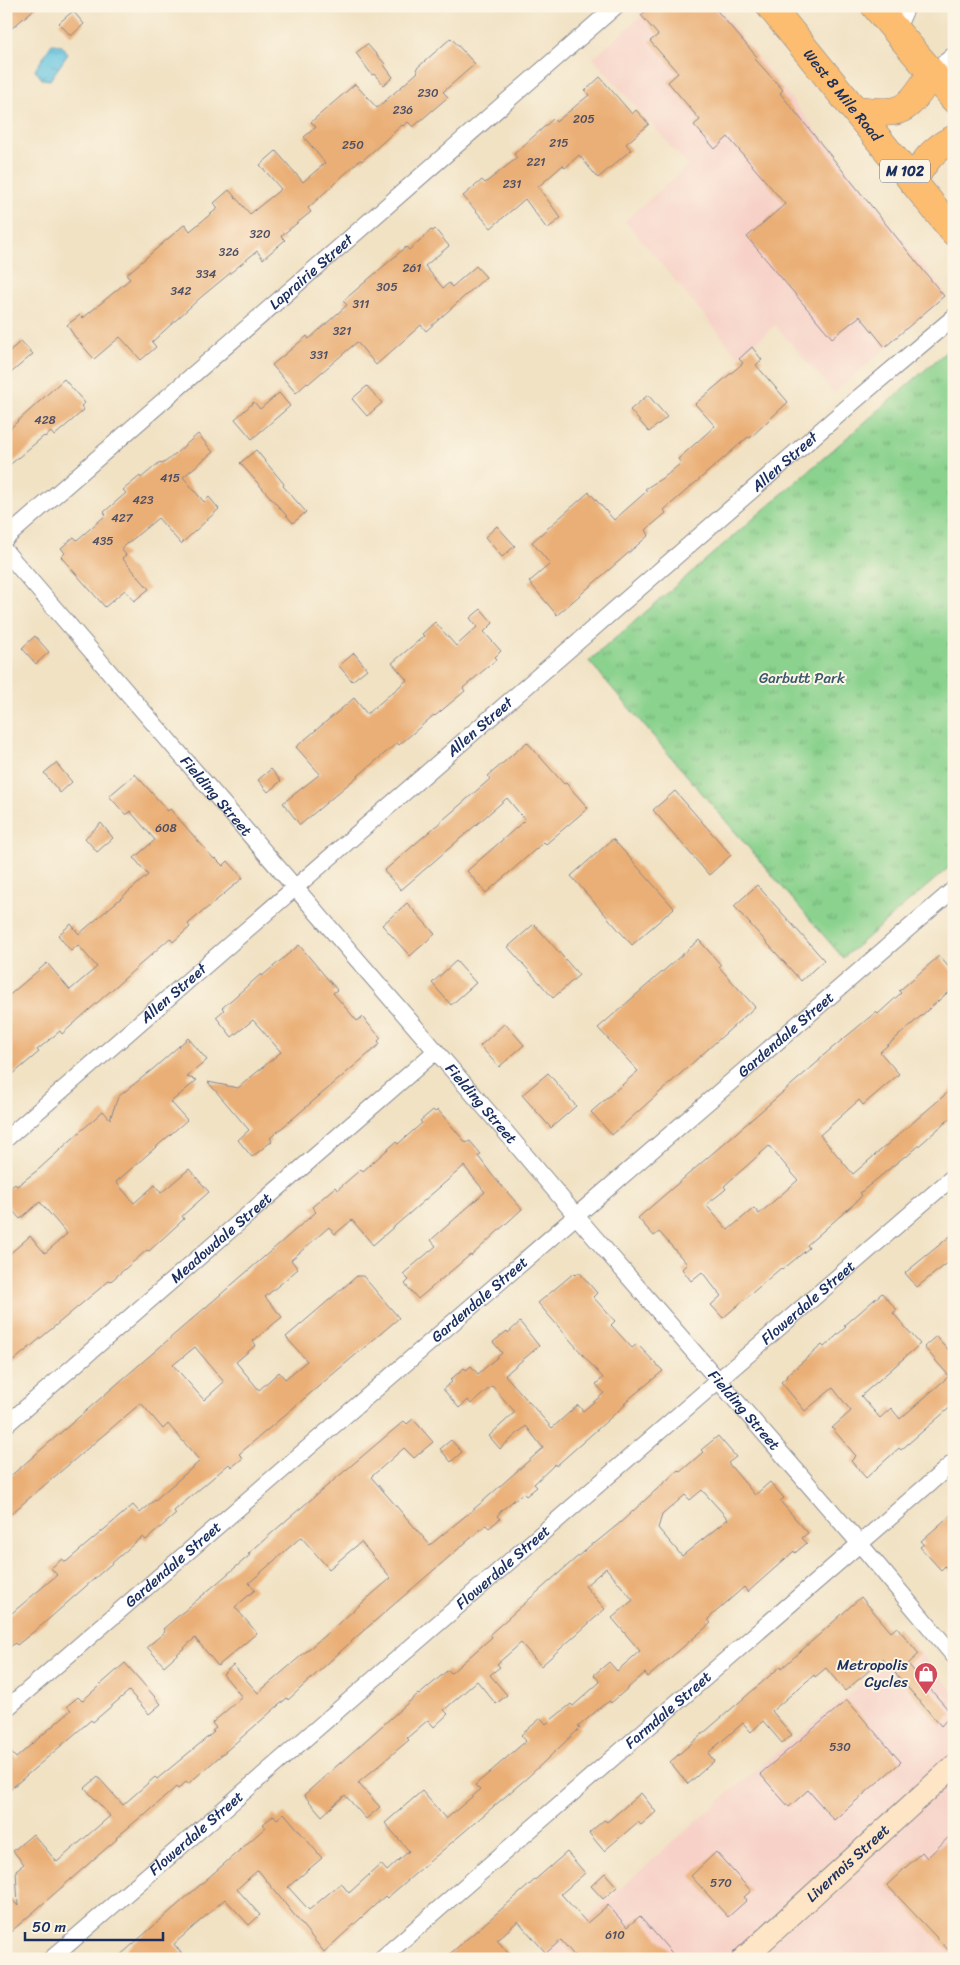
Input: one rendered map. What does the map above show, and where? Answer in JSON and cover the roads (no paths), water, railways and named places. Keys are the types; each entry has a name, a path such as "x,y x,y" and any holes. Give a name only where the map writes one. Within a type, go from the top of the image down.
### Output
{"highway":[{"name":"West 8 Mile Road","path":"770,6 954,232"},
{"path":"875,6 954,99"},
{"path":"856,110 886,114 901,110 916,96 932,74"},
{"path":"913,181 932,152 942,144 954,139"}],"street":[{"name":"Laprairie Street","path":"6,538 616,6"},
{"path":"896,31 907,6"},
{"path":"932,74 954,54"},
{"name":"Allen Street","path":"6,1139 877,381 954,317"},
{"name":"Fielding Street","path":"6,552 860,1544 954,1656"},
{"name":"Gardendale Street","path":"6,1710 577,1217 954,888"},
{"name":"Meadowdale Street","path":"6,1425 436,1051"},
{"name":"Flowerdale Street","path":"51,1959 954,1176"},
{"name":"Farmdale Street","path":"381,1959 954,1462"},
{"name":"Livernois Street","path":"743,1959 954,1766"}],"water":[{"path":"52,44 61,45 68,54 50,80 42,79 35,70"}],"place":[{"name":"Metropolis Cycles","path":"926,1695"}],"park label":[{"name":"Garbutt Park","path":"802,678"}]}
